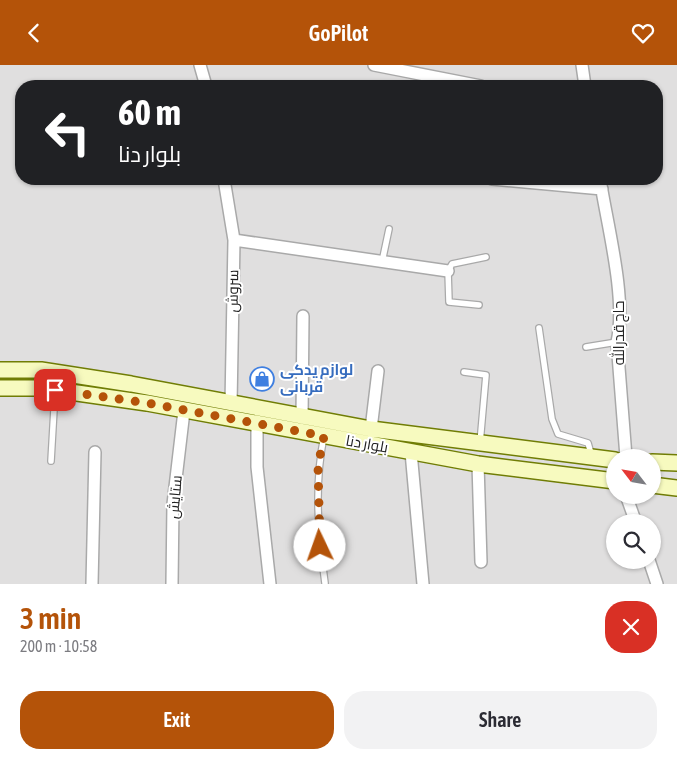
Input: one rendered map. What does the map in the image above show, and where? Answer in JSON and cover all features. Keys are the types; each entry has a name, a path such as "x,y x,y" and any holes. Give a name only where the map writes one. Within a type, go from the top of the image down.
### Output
{"main road":[{"name":"بلوار دنا","path":"0,370 41,370 131,384 302,418 371,429 606,459"},
{"name":"بلوار دنا","path":"0,388 55,390 184,411 478,464 606,480"},
{"path":"552,473 556,453"},
{"path":"661,462 677,463"},
{"path":"661,486 677,488"}],"street":[{"path":"200,65 204,80"},
{"path":"374,65 450,80"},
{"path":"582,65 584,80"},
{"name":"سروش","path":"225,185 234,240 231,404"},
{"name":"حاج قدرالله","path":"601,185 619,294 621,325 616,342 625,449"},
{"path":"234,240 448,271"},
{"path":"302,418 303,316"},
{"path":"371,429 378,371"},
{"name":"ستایش","path":"172,584 173,504 184,411"},
{"path":"257,424 257,467 270,584"},
{"path":"92,584 95,452"},
{"path":"411,452 423,584"},
{"path":"478,464 481,562"},
{"path":"652,569 657,584"}],"lane":[{"path":"382,262 389,229"},
{"path":"478,305 449,302 448,271 452,264 486,257"},
{"path":"539,328 552,419 558,434 588,443 592,458"},
{"path":"586,347 616,342"},
{"path":"464,372 486,375 480,443"},
{"path":"52,461 55,390"},
{"path":"324,436 318,466 318,494 320,546 325,583"}],"shaded area":[{"path":"0,65 677,65 677,584 0,584"}],"place":[{"name":"لوازم یدکی قربانی","path":"262,379"}],"route":[{"path":"55,390 147,403 324,436 318,466 320,546"}]}
